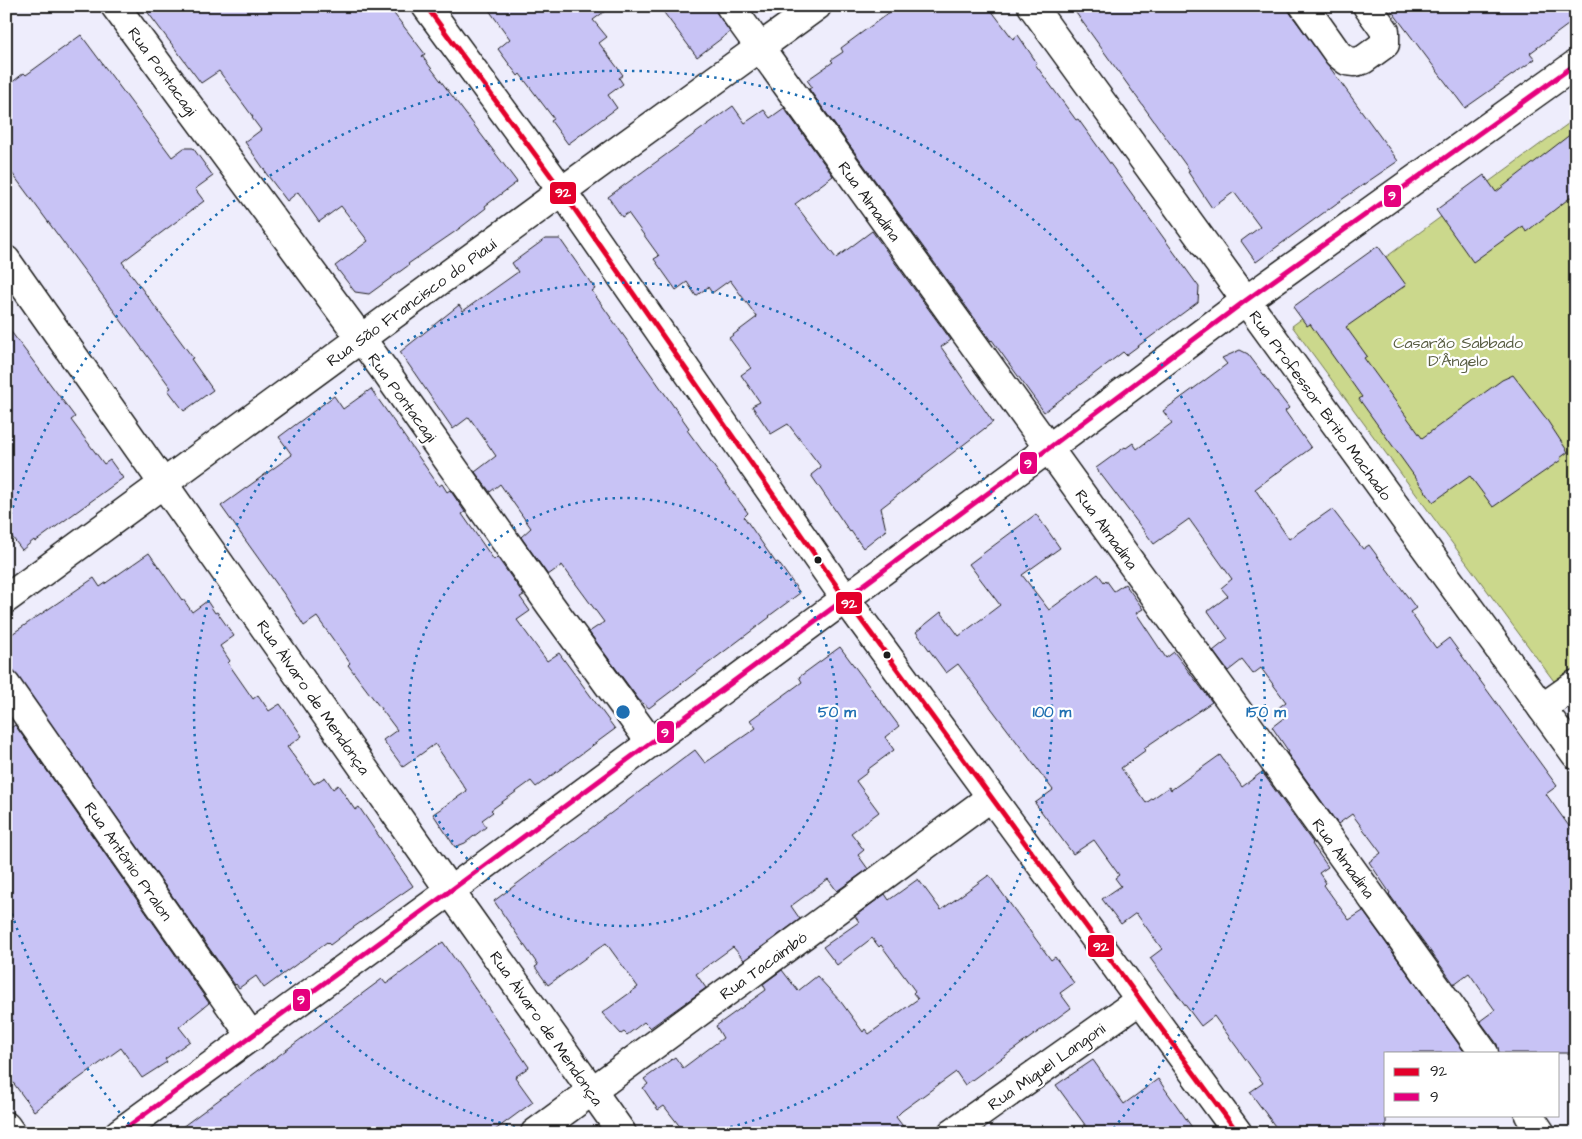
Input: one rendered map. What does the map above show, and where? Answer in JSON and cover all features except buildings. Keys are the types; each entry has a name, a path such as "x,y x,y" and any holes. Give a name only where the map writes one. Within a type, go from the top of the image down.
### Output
{"street":[{"name":"Rua Pontacagi","path":"115,6 385,370 551,606 651,743"},
{"path":"426,6 562,191 845,598 1238,1133"},
{"name":"Rua Almadina","path":"730,6 1483,1052"},
{"name":"Rua São Francisco do Piauí","path":"6,599 817,6"},
{"name":"Rua Professor Brito Machado","path":"1032,6 1244,301 1576,755"},
{"path":"1304,6 1338,54 1347,61 1355,62 1363,60 1384,44 1385,31 1367,6"},
{"path":"119,1133 651,743 1244,301 1576,64"},
{"name":"Rua Álvaro de Mendonça","path":"11,277 164,483 622,1133"},
{"path":"1542,708 1576,684"},
{"name":"Rua Antônio Pralon","path":"6,686 252,1037"},
{"name":"Rua Tacaimbó","path":"535,1133 991,797"},
{"name":"Rua Miguel Langoni","path":"952,1133 1140,1000"},
{"path":"1530,1116 1542,1133"},
{"path":"6,1126 11,1133"}],"green space":[{"name":"Casarão Sabbado D'Ângelo","path":"1576,118 1576,676 1559,688 1292,326"}],"transit line":[{"name":"92","path":"426,6 562,191 845,598 1238,1133"},
{"name":"9","path":"119,1133 450,891 1245,301 1576,64"}]}
